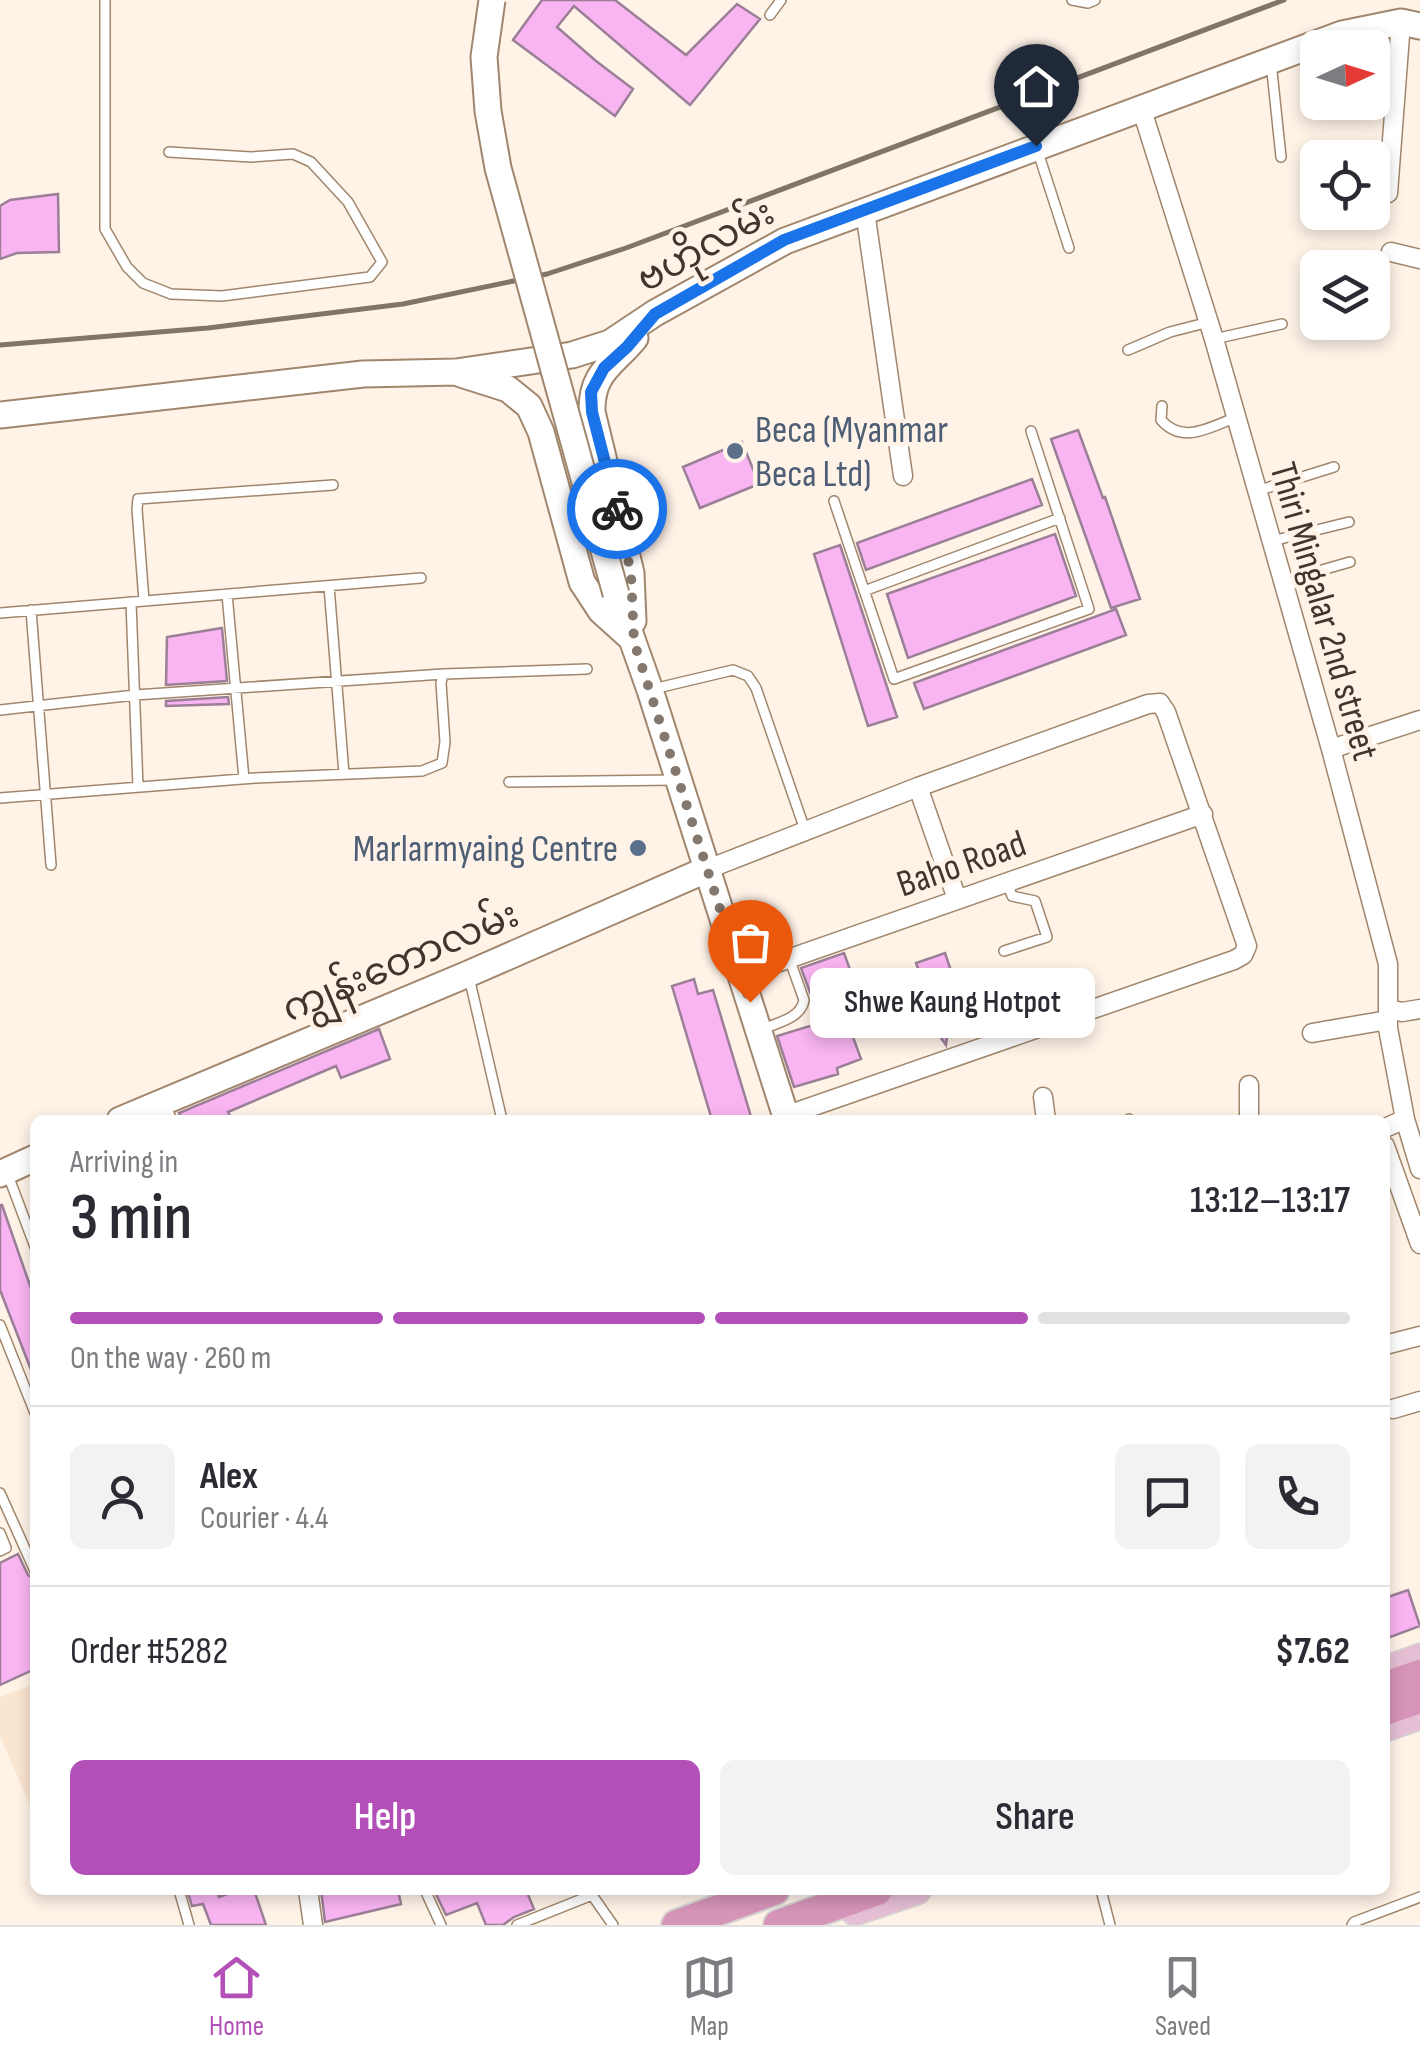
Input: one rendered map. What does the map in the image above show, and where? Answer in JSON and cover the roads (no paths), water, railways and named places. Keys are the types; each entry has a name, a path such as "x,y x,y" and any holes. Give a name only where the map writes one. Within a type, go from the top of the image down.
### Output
{"highway":[{"path":"1390,1685 1420,1676"},
{"path":"1390,1708 1420,1698"},
{"path":"778,1925 863,1895"},
{"path":"677,1925 739,1896"}],"main road":[{"path":"492,0 484,57 498,168 616,594 785,1115"},
{"name":"ဗဟိုလမ်း","path":"0,415 363,374 456,372 572,355 610,344 784,240 1342,34 1410,24"},
{"path":"634,642 631,573 592,412 591,392 604,368 655,314"},
{"path":"456,372 508,390 529,406 542,432 582,582 600,611 634,642"},
{"name":"ကျွန်းတောလမ်း","path":"167,1110 708,869"},
{"path":"3,1172 30,1160"},
{"path":"1390,1669 1420,1658"},
{"path":"1390,1725 1420,1715"},
{"path":"805,1925 901,1895"}],"street":[{"path":"1390,178 1410,24"},
{"name":"Thiri Mingalar 2nd street","path":"1141,106 1212,330 1388,964 1388,1014 1405,1119 1420,1169"},
{"path":"865,211 904,476"},
{"path":"1391,252 1420,258"},
{"path":"708,869 918,787 1148,704 1160,703 1166,712 1203,814 1247,946 1244,955 795,1115"},
{"path":"1331,748 1420,720"},
{"path":"918,787 957,899"},
{"name":"Baho Road","path":"742,974 1203,814"},
{"path":"1312,1033 1420,1009"},
{"path":"1249,1085 1249,1115"},
{"path":"1043,1097 1045,1115"},
{"path":"1390,1126 1405,1119"},
{"path":"1390,1160 1420,1244"},
{"path":"1390,1344 1420,1336"},
{"path":"1393,1410 1420,1401"},
{"path":"309,1895 313,1925"}],"lane":[{"path":"105,0 105,229 127,267 143,283 171,294 222,296 370,277 382,262 348,202 311,162 292,154 169,152"},
{"path":"770,16 781,0"},
{"path":"1072,0 1095,0"},
{"path":"1271,60 1281,156"},
{"path":"1036,146 1069,248"},
{"path":"1128,350 1170,332 1282,324"},
{"path":"1162,406 1161,420 1170,431 1184,434 1236,418"},
{"path":"834,502 894,679 1089,609 1031,431"},
{"path":"1258,491 1334,468"},
{"path":"144,601 138,499 333,485"},
{"path":"864,591 1060,518"},
{"path":"1272,541 1349,522"},
{"path":"1283,581 1350,562"},
{"path":"0,613 421,578"},
{"path":"329,586 344,774"},
{"path":"227,594 244,779"},
{"path":"132,602 138,787"},
{"path":"31,610 50,865"},
{"path":"0,710 134,695 337,680 587,669"},
{"path":"650,690 732,670 748,676 756,688 805,830"},
{"path":"0,798 244,779 422,771 442,763 443,674"},
{"path":"509,782 679,780"},
{"path":"1004,952 1047,937 1035,901 1012,896 1007,882"},
{"path":"759,1030 798,1014 804,1007 789,958"},
{"path":"468,974 501,1115"},
{"path":"3,1172 30,1235"},
{"path":"0,1325 30,1400"},
{"path":"0,1492 30,1560"},
{"path":"0,1533 6,1548 0,1551"},
{"path":"180,1895 188,1925"},
{"path":"427,1895 441,1925"},
{"path":"517,1925 588,1895"},
{"path":"597,1895 613,1925"},
{"path":"1102,1895 1110,1925"},
{"path":"1352,1925 1420,1896"}],"railway":[{"path":"0,345 208,328 403,304 547,274 626,248 1284,0"}],"place":[{"name":"Beca (Myanmar Beca Ltd)","path":"735,451"},
{"name":"Marlarmyaing Centre","path":"638,848"},
{"name":"Shwe Kaung Hotpot","path":"750,1002"}]}
